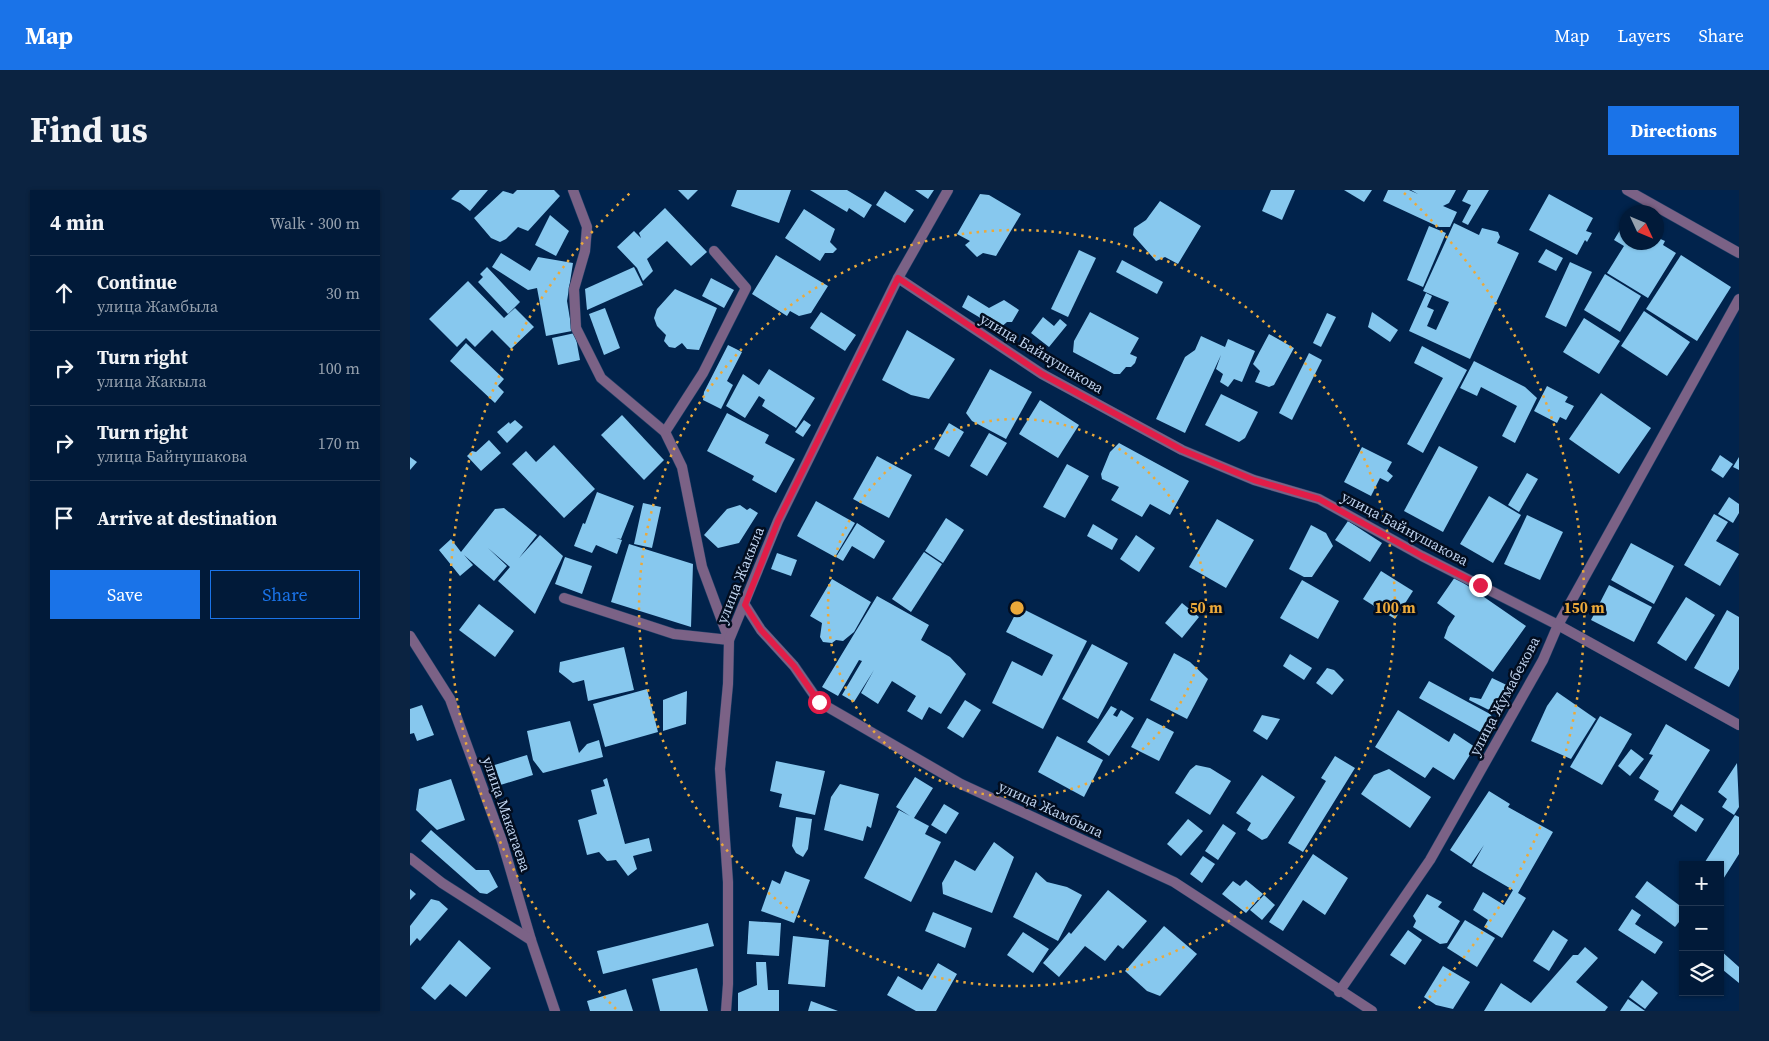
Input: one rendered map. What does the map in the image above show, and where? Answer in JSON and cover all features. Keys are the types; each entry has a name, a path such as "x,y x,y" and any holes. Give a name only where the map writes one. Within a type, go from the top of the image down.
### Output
{"street":[{"path":"564,598 674,634 729,640 702,567 682,467 665,432 601,378 576,328 574,289 585,251 587,227 573,190"},
{"name":"улица Жакыла","path":"726,1011 728,984 728,882 720,770 728,684 729,640 778,521 898,278 948,190"},
{"path":"1627,190 1739,253"},
{"path":"665,432 703,373 746,288 714,251"},
{"name":"улица Байнушакова","path":"898,278 1042,374 1182,450 1254,480 1319,499 1422,556 1558,625 1739,725"},
{"name":"улица Жумабекова","path":"1339,992 1430,860 1543,660 1558,625 1739,299"},
{"name":"улица Жамбыла","path":"745,605 761,630 794,666 819,702 961,784 1174,882 1339,992 1372,1011"},
{"name":"улица Макатаева","path":"410,636 450,699 502,841 531,940 555,1011"},
{"path":"410,858 442,883 531,940"}],"building":[{"path":"460,190 488,190 470,211 451,199"},
{"path":"517,190 554,190 560,196 528,231 518,227 506,239 500,242 491,238 474,218 503,191 513,194"},
{"path":"678,190 698,190 688,200"},
{"path":"737,190 791,190 779,223 731,206"},
{"path":"810,190 847,190 872,205 864,218 849,208 847,212"},
{"path":"915,190 934,190 928,199"},
{"path":"1271,190 1295,190 1282,220 1262,211"},
{"path":"1344,190 1372,190 1364,202"},
{"path":"1388,190 1409,190 1418,194 1411,190 1456,190 1449,203 1443,206 1457,212 1450,227 1439,227 1383,201"},
{"path":"1468,190 1489,190 1468,225 1462,222 1471,205 1462,201"},
{"path":"885,191 914,210 905,223 876,205"},
{"path":"980,194 989,195 1021,214 996,256 983,253 977,257 965,245 970,241 957,234"},
{"path":"1549,194 1593,218 1586,231 1592,233 1587,242 1585,240 1577,255 1529,230"},
{"path":"1160,201 1201,226 1178,264 1165,257 1156,261 1133,235 1134,228 1146,220"},
{"path":"665,208 707,252 691,266 667,241 647,259 653,271 643,281 637,268 617,247 634,231 641,238 639,233"},
{"path":"804,209 835,229 830,242 837,249 833,253 825,253 820,261 785,238"},
{"path":"550,215 569,231 556,256 535,245"},
{"path":"1454,223 1479,235 1482,228 1498,232 1500,237 1497,243 1519,253 1470,359 1409,331 1426,293 1432,296 1427,307 1434,310 1427,326 1436,330 1449,302 1423,291"},
{"path":"1429,226 1446,233 1423,287 1407,280"},
{"path":"1619,232 1619,243 1614,240"},
{"path":"1664,246 1676,253 1648,298 1607,273 1621,250 1664,250"},
{"path":"1546,249 1563,258 1556,271 1538,262"},
{"path":"1079,250 1096,258 1068,317 1051,309"},
{"path":"501,253 530,271 538,257 573,263 567,301 572,331 546,336 537,288 528,290 492,267"},
{"path":"776,255 828,286 811,313 799,316 790,311 787,316 752,294"},
{"path":"1681,255 1731,287 1697,341 1646,309"},
{"path":"1122,260 1163,282 1157,294 1116,272"},
{"path":"1570,262 1592,272 1566,327 1545,317"},
{"path":"487,267 520,302 508,314 478,282 483,277 480,274"},
{"path":"634,267 643,285 587,310 585,289"},
{"path":"1605,274 1641,296 1620,332 1584,310"},
{"path":"711,278 734,290 724,308 702,296"},
{"path":"468,281 504,318 515,308 534,327 511,349 492,330 475,347 466,338 457,347 429,319"},
{"path":"675,289 717,308 699,350 687,349 682,343 675,348 669,347 664,341 666,335 657,326 654,318 657,309"},
{"path":"968,295 989,308 1004,300 1019,310 1012,322 1007,322 999,329 962,307"},
{"path":"605,308 620,348 604,355 589,314"},
{"path":"1644,311 1690,342 1667,376 1621,346"},
{"path":"821,312 856,335 845,351 810,328"},
{"path":"1090,312 1139,338 1130,354 1137,357 1135,363 1131,367 1126,367 1120,374 1114,374 1073,352 1074,341"},
{"path":"1372,312 1398,330 1390,342 1368,327"},
{"path":"1327,313 1336,317 1321,347 1313,343"},
{"path":"1043,317 1054,326 1060,319 1067,325 1049,347 1031,333"},
{"path":"1584,318 1620,341 1599,374 1563,352"},
{"path":"907,330 955,359 929,399 911,395 882,380"},
{"path":"575,333 580,360 558,365 552,338"},
{"path":"1269,334 1294,348 1274,385 1269,387 1255,382 1260,371 1253,364"},
{"path":"1201,336 1225,347 1228,339 1255,351 1242,382 1234,379 1228,387 1220,382 1223,374 1216,369 1221,355 1185,433 1156,419 1185,357 1195,350"},
{"path":"466,343 504,379 498,386 504,392 495,403 450,361"},
{"path":"728,345 742,352 727,381 733,385 721,409 703,400 704,392"},
{"path":"1422,346 1467,370 1423,453 1407,444 1443,378 1414,363"},
{"path":"1309,353 1322,360 1292,420 1279,413"},
{"path":"1474,361 1525,387 1537,398 1515,443 1502,436 1517,406 1481,387 1477,396 1460,388"},
{"path":"769,369 815,398 796,428 762,406 765,400 759,396 745,418 726,406 743,374 759,385"},
{"path":"990,369 1032,392 1006,439 972,421 966,413"},
{"path":"1547,386 1568,397 1565,402 1574,406 1566,420 1560,417 1557,423 1534,411"},
{"path":"1601,393 1651,428 1619,474 1569,439"},
{"path":"1221,394 1258,412 1245,438 1239,442 1205,425"},
{"path":"1040,400 1079,425 1058,458 1019,434"},
{"path":"727,413 769,435 765,443 795,459 776,493 752,480 754,476 707,451"},
{"path":"622,415 664,460 644,480 601,435"},
{"path":"515,420 523,427 507,443 497,432 509,422 510,424"},
{"path":"804,420 811,425 803,437 795,432"},
{"path":"949,423 964,432 949,457 934,449"},
{"path":"989,433 1007,443 987,476 970,466"},
{"path":"489,440 501,453 481,471 467,456 472,451 476,452"},
{"path":"1119,443 1189,481 1170,515 1150,504 1142,517 1111,500 1119,487 1102,479 1101,474 1110,452"},
{"path":"554,445 595,489 564,518 512,464 526,451 536,462"},
{"path":"1439,446 1478,467 1443,532 1404,511"},
{"path":"1362,447 1392,462 1387,471 1393,476 1388,482 1380,478 1371,496 1344,482"},
{"path":"1720,455 1733,464 1723,478 1711,470"},
{"path":"877,456 912,475 889,518 853,499"},
{"path":"410,457 417,462 410,470"},
{"path":"1739,457 1739,470 1733,467"},
{"path":"1067,464 1089,476 1065,518 1043,507"},
{"path":"1527,473 1538,479 1519,512 1508,505"},
{"path":"597,492 634,506 621,539 616,538 622,540 617,554 596,545 592,553 574,546"},
{"path":"1489,496 1521,515 1493,563 1460,544"},
{"path":"1729,497 1739,504 1739,513 1733,523 1718,514"},
{"path":"816,501 855,523 835,557 797,536"},
{"path":"643,503 661,507 652,548 634,544"},
{"path":"740,505 747,510 750,508 758,513 739,543 718,548 704,535 727,509"},
{"path":"504,508 537,535 519,558 540,535 563,556 535,614 498,581 510,567 488,548 507,566 494,581 464,555 473,565 460,576 439,550 451,539 461,552 495,509"},
{"path":"1714,514 1728,522 1716,541 1739,554 1720,586 1684,565"},
{"path":"1527,515 1563,532 1540,580 1504,564"},
{"path":"946,518 964,530 943,563 925,551"},
{"path":"1217,519 1254,540 1226,588 1189,567"},
{"path":"1348,521 1382,543 1370,562 1335,540"},
{"path":"857,523 885,541 874,559 852,546 843,561 836,557"},
{"path":"1093,524 1118,539 1112,550 1087,536"},
{"path":"1311,525 1326,533 1333,546 1312,577 1304,577 1289,569"},
{"path":"1136,535 1155,548 1139,572 1120,559"},
{"path":"1631,543 1674,566 1654,604 1611,580"},
{"path":"629,544 693,564 691,627 611,602"},
{"path":"924,552 942,564 911,612 892,599"},
{"path":"777,553 797,560 791,576 771,569"},
{"path":"565,557 592,566 582,594 555,584"},
{"path":"1381,571 1413,591 1395,619 1363,599"},
{"path":"1455,577 1526,626 1493,672 1444,638 1455,616 1437,603"},
{"path":"832,579 871,602 854,632 843,641 836,640 832,643 823,642 820,637 822,623 810,616"},
{"path":"1302,580 1339,601 1318,639 1280,618"},
{"path":"1609,585 1652,607 1634,642 1591,620"},
{"path":"877,596 929,625 921,640 950,657 966,674 941,714 929,707 922,720 907,711 916,696 892,681 878,704 861,693 874,670 854,702 842,695 862,661 859,660 838,696 822,687"},
{"path":"1686,597 1715,615 1686,661 1657,643"},
{"path":"1182,603 1199,617 1182,638 1165,623"},
{"path":"479,604 514,631 495,657 459,630"},
{"path":"1019,607 1087,641 1043,729 992,703 1012,661 1042,676 1053,655 1006,632"},
{"path":"1727,610 1739,617 1739,669 1729,687 1694,668"},
{"path":"1092,644 1128,663 1098,719 1062,699"},
{"path":"624,647 634,690 588,701 584,680 573,683 559,672 560,662"},
{"path":"1174,653 1190,662 1208,679 1187,719 1150,700"},
{"path":"1290,654 1312,668 1304,680 1283,666"},
{"path":"1327,668 1334,670 1344,680 1332,695 1316,683"},
{"path":"1492,678 1515,689 1501,716 1469,700 1470,697 1481,699"},
{"path":"1429,681 1490,714 1496,722 1490,733 1483,730 1480,732 1419,698"},
{"path":"647,689 658,732 605,747 593,704"},
{"path":"687,691 686,724 663,731 663,700"},
{"path":"1557,692 1596,719 1571,759 1531,741 1547,706"},
{"path":"965,700 981,710 963,738 947,728"},
{"path":"422,705 434,735 417,741 414,733 410,734 410,709"},
{"path":"1111,706 1117,709 1113,715 1117,717 1121,710 1134,718 1109,756 1087,742"},
{"path":"1398,710 1449,742 1454,733 1475,747 1454,780 1433,767 1425,778 1375,747"},
{"path":"1262,715 1280,719 1267,740 1253,731"},
{"path":"1600,716 1632,734 1602,785 1570,767"},
{"path":"1147,718 1174,732 1159,761 1131,747"},
{"path":"570,721 579,753 587,744 599,740 603,757 543,773 533,760 527,731"},
{"path":"1666,724 1710,750 1672,811 1654,800 1659,791 1639,778 1653,755 1649,754"},
{"path":"1057,736 1103,760 1084,797 1038,772"},
{"path":"1631,749 1644,759 1630,776 1618,766"},
{"path":"527,755 533,775 494,787 488,767"},
{"path":"1335,756 1355,768 1303,852 1288,843 1326,781 1321,778"},
{"path":"776,761 825,771 815,815 779,807 782,794 770,791"},
{"path":"1737,763 1739,807 1734,815 1722,807 1727,799 1718,792"},
{"path":"1196,765 1210,768 1231,781 1210,815 1175,793 1190,770"},
{"path":"1389,769 1431,797 1410,828 1361,794 1374,775"},
{"path":"1262,775 1295,797 1267,838 1262,840 1247,830 1251,823 1236,813"},
{"path":"915,777 933,788 914,818 929,826 925,834 941,842 911,902 864,878 899,810 910,816 896,807"},
{"path":"607,778 625,844 649,838 652,851 633,856 637,869 628,876 616,860 607,861 599,852 587,855 578,820 597,814 591,790 605,786 603,780"},
{"path":"451,779 465,820 437,830 416,810 419,789"},
{"path":"840,784 879,794 871,828 867,826 863,841 824,830 831,797"},
{"path":"1489,791 1510,804 1508,807 1553,832 1518,893 1526,898 1502,938 1484,927 1488,920 1473,910 1483,892 1504,905 1513,890 1472,866 1484,845 1471,864 1450,850"},
{"path":"944,804 959,813 946,834 931,825"},
{"path":"1681,804 1704,819 1696,832 1673,816"},
{"path":"1735,815 1739,817 1739,854 1724,878 1724,861 1706,861"},
{"path":"796,817 812,819 808,849 803,857 796,853 792,846"},
{"path":"1188,819 1203,831 1181,856 1167,844"},
{"path":"1223,824 1236,833 1218,860 1205,851"},
{"path":"431,830 476,870 489,870 498,887 487,894 480,893 421,841"},
{"path":"994,842 1014,857 992,913 943,894 942,883 955,860 975,871"},
{"path":"1313,854 1348,878 1325,915 1303,900 1283,931 1269,922"},
{"path":"1203,856 1215,864 1202,883 1190,874"},
{"path":"785,871 810,880 794,923 761,911 772,880 780,884"},
{"path":"1036,872 1047,882 1067,887 1082,895 1058,941 1013,917"},
{"path":"1246,880 1263,894 1246,913 1222,894 1233,881 1240,886"},
{"path":"1647,881 1679,905 1679,922 1675,927 1635,897"},
{"path":"410,889 416,894 410,900"},
{"path":"1108,890 1147,921 1123,949 1118,945 1105,961 1085,946 1059,977 1043,963 1069,932 1071,934"},
{"path":"1427,894 1442,902 1438,907 1460,921 1447,943 1440,944 1413,927 1416,921 1413,916"},
{"path":"1264,895 1275,905 1262,920 1250,910"},
{"path":"431,899 439,901 448,909 420,941 417,938 410,946 410,926"},
{"path":"1632,909 1641,915 1635,924 1663,942 1655,954 1618,930"},
{"path":"933,912 972,928 965,948 925,931"},
{"path":"1465,920 1495,938 1477,967 1447,948"},
{"path":"749,921 781,923 779,956 747,954"},
{"path":"708,923 714,946 603,974 597,951"},
{"path":"1164,926 1197,954 1160,996 1147,991 1125,971"},
{"path":"1408,930 1422,940 1405,965 1390,955"},
{"path":"1553,930 1568,940 1549,971 1533,961"},
{"path":"1023,932 1049,949 1033,973 1007,955"},
{"path":"793,936 829,940 825,987 788,984"},
{"path":"459,940 491,968 466,997 450,984 435,1000 421,988"},
{"path":"1585,947 1598,958 1576,982 1608,1007 1605,1011 1484,1011 1501,983 1531,1003 1573,955 1578,955"},
{"path":"1724,954 1739,967 1739,983 1724,971"},
{"path":"756,962 766,962 768,990 779,990 779,1011 738,1011 738,993 757,985"},
{"path":"938,963 957,974 936,1011 916,1011 887,995 898,976 922,990"},
{"path":"1443,966 1470,982 1453,1009 1436,1005 1424,997"},
{"path":"697,968 708,1011 660,1011 652,979"},
{"path":"1642,980 1658,993 1645,1009 1629,997"},
{"path":"626,989 633,1011 590,1011 587,1001"},
{"path":"1628,999 1645,1011 1620,1011"},
{"path":"811,1001 838,1011 808,1011"}],"route":[{"path":"819,702 794,666 761,630 745,605 778,521 898,278 1042,374 1182,450 1254,480 1319,499 1422,556 1480,585"}]}
